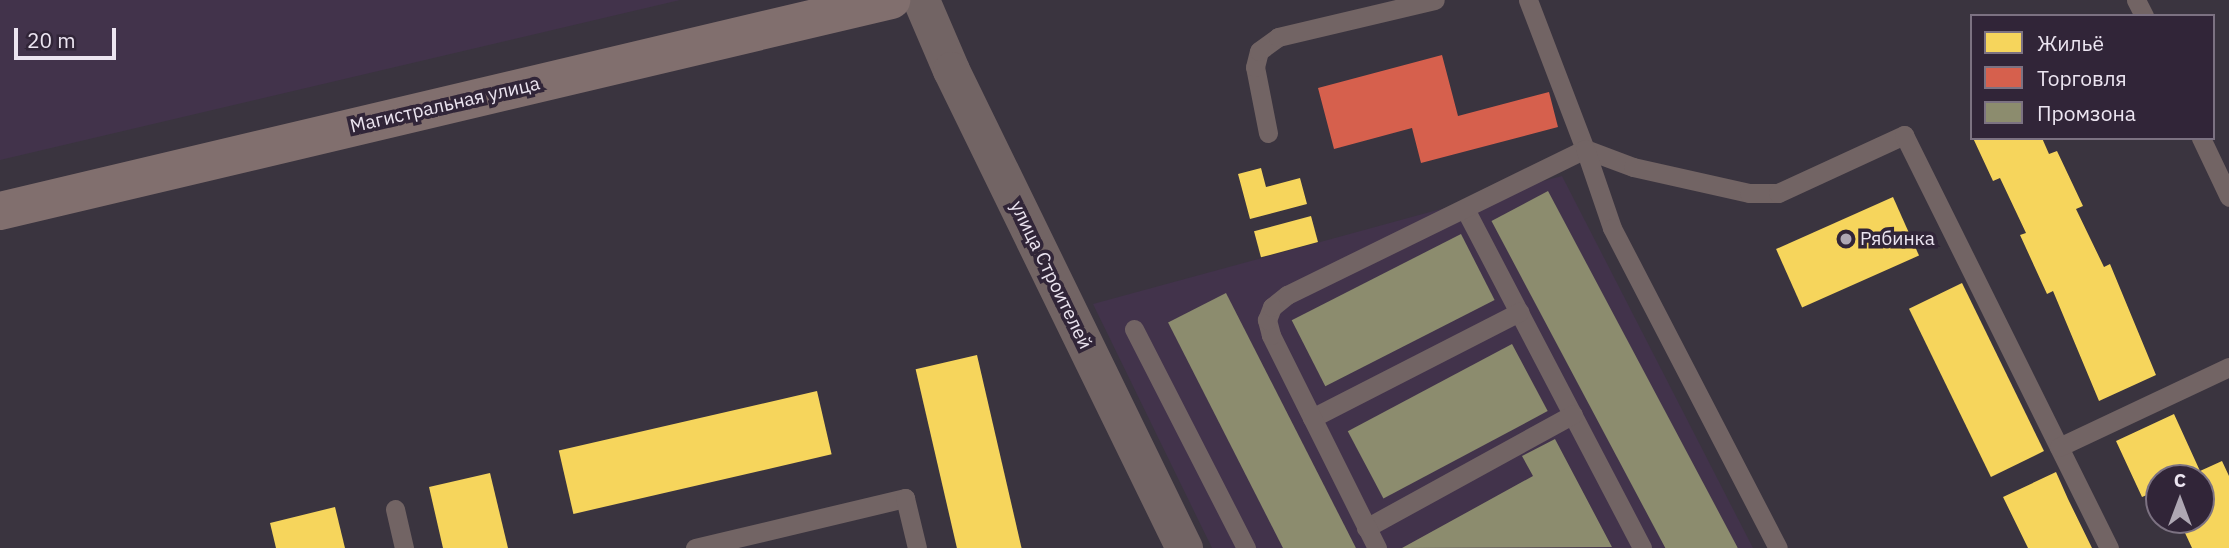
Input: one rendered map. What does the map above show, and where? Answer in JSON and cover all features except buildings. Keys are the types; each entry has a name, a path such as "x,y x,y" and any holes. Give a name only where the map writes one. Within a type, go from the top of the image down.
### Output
{"main road":[{"name":"Магистральная улица","path":"0,211 891,0"}],"street":[{"name":"улица Строителей","path":"921,0 951,70 1184,548"}],"lane":[{"path":"1268,133 1255,67 1259,51 1278,37 1435,0"},
{"path":"1528,0 1612,228 1778,548"},
{"path":"1377,548 1271,335 1267,320 1272,306 1287,295 1585,149 1646,170 1749,193 1778,193 1904,135 2109,548"},
{"path":"2202,140 2229,197"},
{"path":"1465,209 1641,547"},
{"path":"1312,418 1519,312"},
{"path":"1134,329 1246,548"},
{"path":"2059,447 2229,367"},
{"path":"1366,528 1573,414"},
{"path":"695,548 905,498 917,548"},
{"path":"395,509 404,548"}],"shaded area":[{"path":"0,0 680,0 0,160"},
{"path":"1562,176 1753,548 1212,548 1093,304"}],"place":[{"name":"Рябинка","path":"1846,239"}]}
